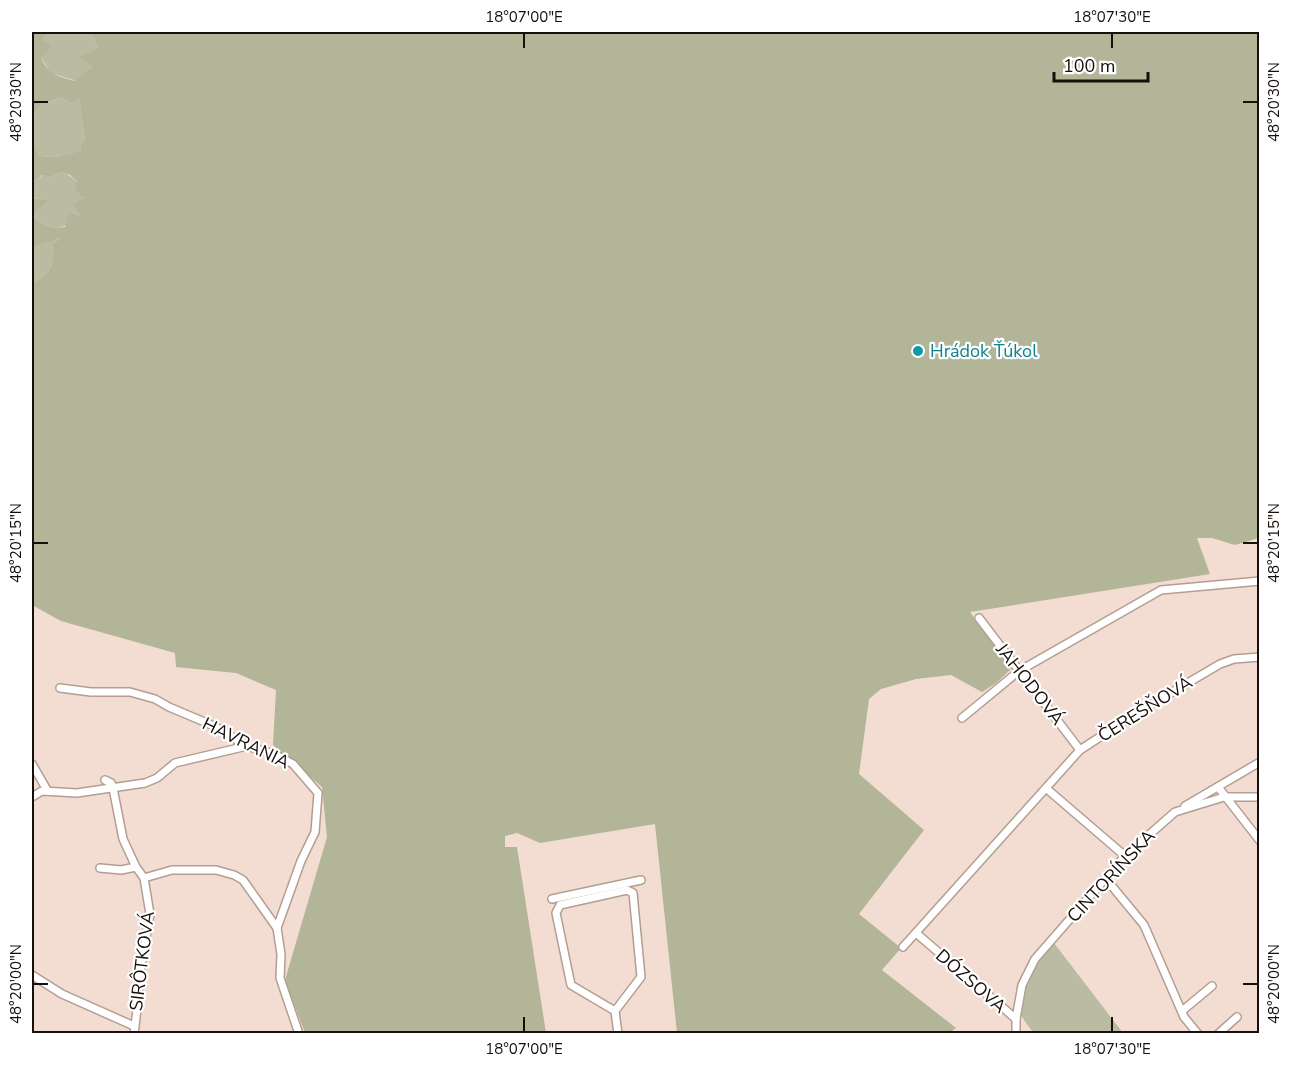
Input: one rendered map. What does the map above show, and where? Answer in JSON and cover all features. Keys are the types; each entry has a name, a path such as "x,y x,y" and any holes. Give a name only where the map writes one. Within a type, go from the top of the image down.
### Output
{"street":[{"path":"962,718 1019,671 1161,590 1260,581"},
{"name":"JAHODOVÁ","path":"979,618 1080,750"},
{"name":"ČEREŠŇOVÁ","path":"903,946 1080,750 1135,714 1220,664 1234,659 1260,657"},
{"name":"HAVRANIA","path":"60,687 92,692 130,692 155,699 213,726 247,746 274,754 293,764 318,793 315,832 301,861 277,928 281,954 280,978 299,1034"},
{"path":"32,797 47,790 77,793 144,783 157,778 175,763 247,746"},
{"path":"1175,812 1260,762"},
{"path":"32,764 47,790"},
{"path":"105,780 111,783 113,788"},
{"path":"1218,787 1260,841"},
{"name":"SIRÔTKOVÁ","path":"113,788 123,839 136,867 144,878 150,914 139,977 134,1030"},
{"path":"1047,789 1125,856"},
{"name":"CINTORÍNSKA","path":"1016,1019 1022,984 1035,959 1125,856 1175,812 1224,797 1260,797"},
{"path":"100,868 121,870 136,867"},
{"path":"144,878 172,870 216,870 234,875 243,880 277,928"},
{"path":"1106,879 1144,925 1187,1022 1198,1034"},
{"path":"552,899 578,897 611,890 641,880"},
{"path":"611,890 627,890 633,893 641,977 615,1011 618,1034"},
{"path":"578,897 560,905 556,913 571,986 615,1011"},
{"name":"DÓZSOVA","path":"916,933 1016,1019 1016,1033"},
{"path":"32,975 62,994 134,1030"},
{"path":"1182,1011 1212,986"},
{"path":"1218,1034 1237,1017"}],"green space":[{"path":"32,32 48,32 43,40 51,47 41,58 47,68 59,76 75,81 92,67 79,56 97,49 90,32 1259,32 1259,538 1235,545 1212,538 1197,538 1210,574 970,612 1011,669 996,683 982,692 951,675 916,679 881,689 869,699 859,774 924,830 859,914 901,948 882,970 956,1028 949,1033 677,1033 655,824 540,843 517,833 505,836 505,847 517,847 546,1033 305,1033 285,980 327,837 322,787 273,745 276,690 236,673 176,667 175,653 61,621 32,605 32,282 47,273 52,263 52,244 60,238 32,247 32,215 47,226 65,227 69,213 79,215 74,204 84,198 75,189 77,181 61,172 51,177 42,175 35,181 36,187 32,193 32,143 40,156 55,157 81,151 80,145 85,139 79,99 70,104 62,97 42,104 32,115"},
{"path":"48,32 90,32 95,40 97,49 80,56 92,67 76,81 51,73 41,58 50,47 43,40"},
{"path":"62,97 70,104 79,98 85,139 80,145 82,151 55,157 40,156 32,143 32,115 42,104"},
{"path":"61,172 75,180 82,191 83,203 78,214 70,223 59,227 46,225 32,215 47,200 32,198 36,187 35,181 43,175 51,177"},
{"path":"32,198 48,200 32,215"},
{"path":"62,236 52,244 52,263 47,273 32,282 32,247"},
{"path":"1054,943 1123,1033 1034,1033 1021,1016 1019,1001 1021,992 1043,956"}],"place":[{"name":"Hrádok Ťúkol","path":"918,351"}]}
